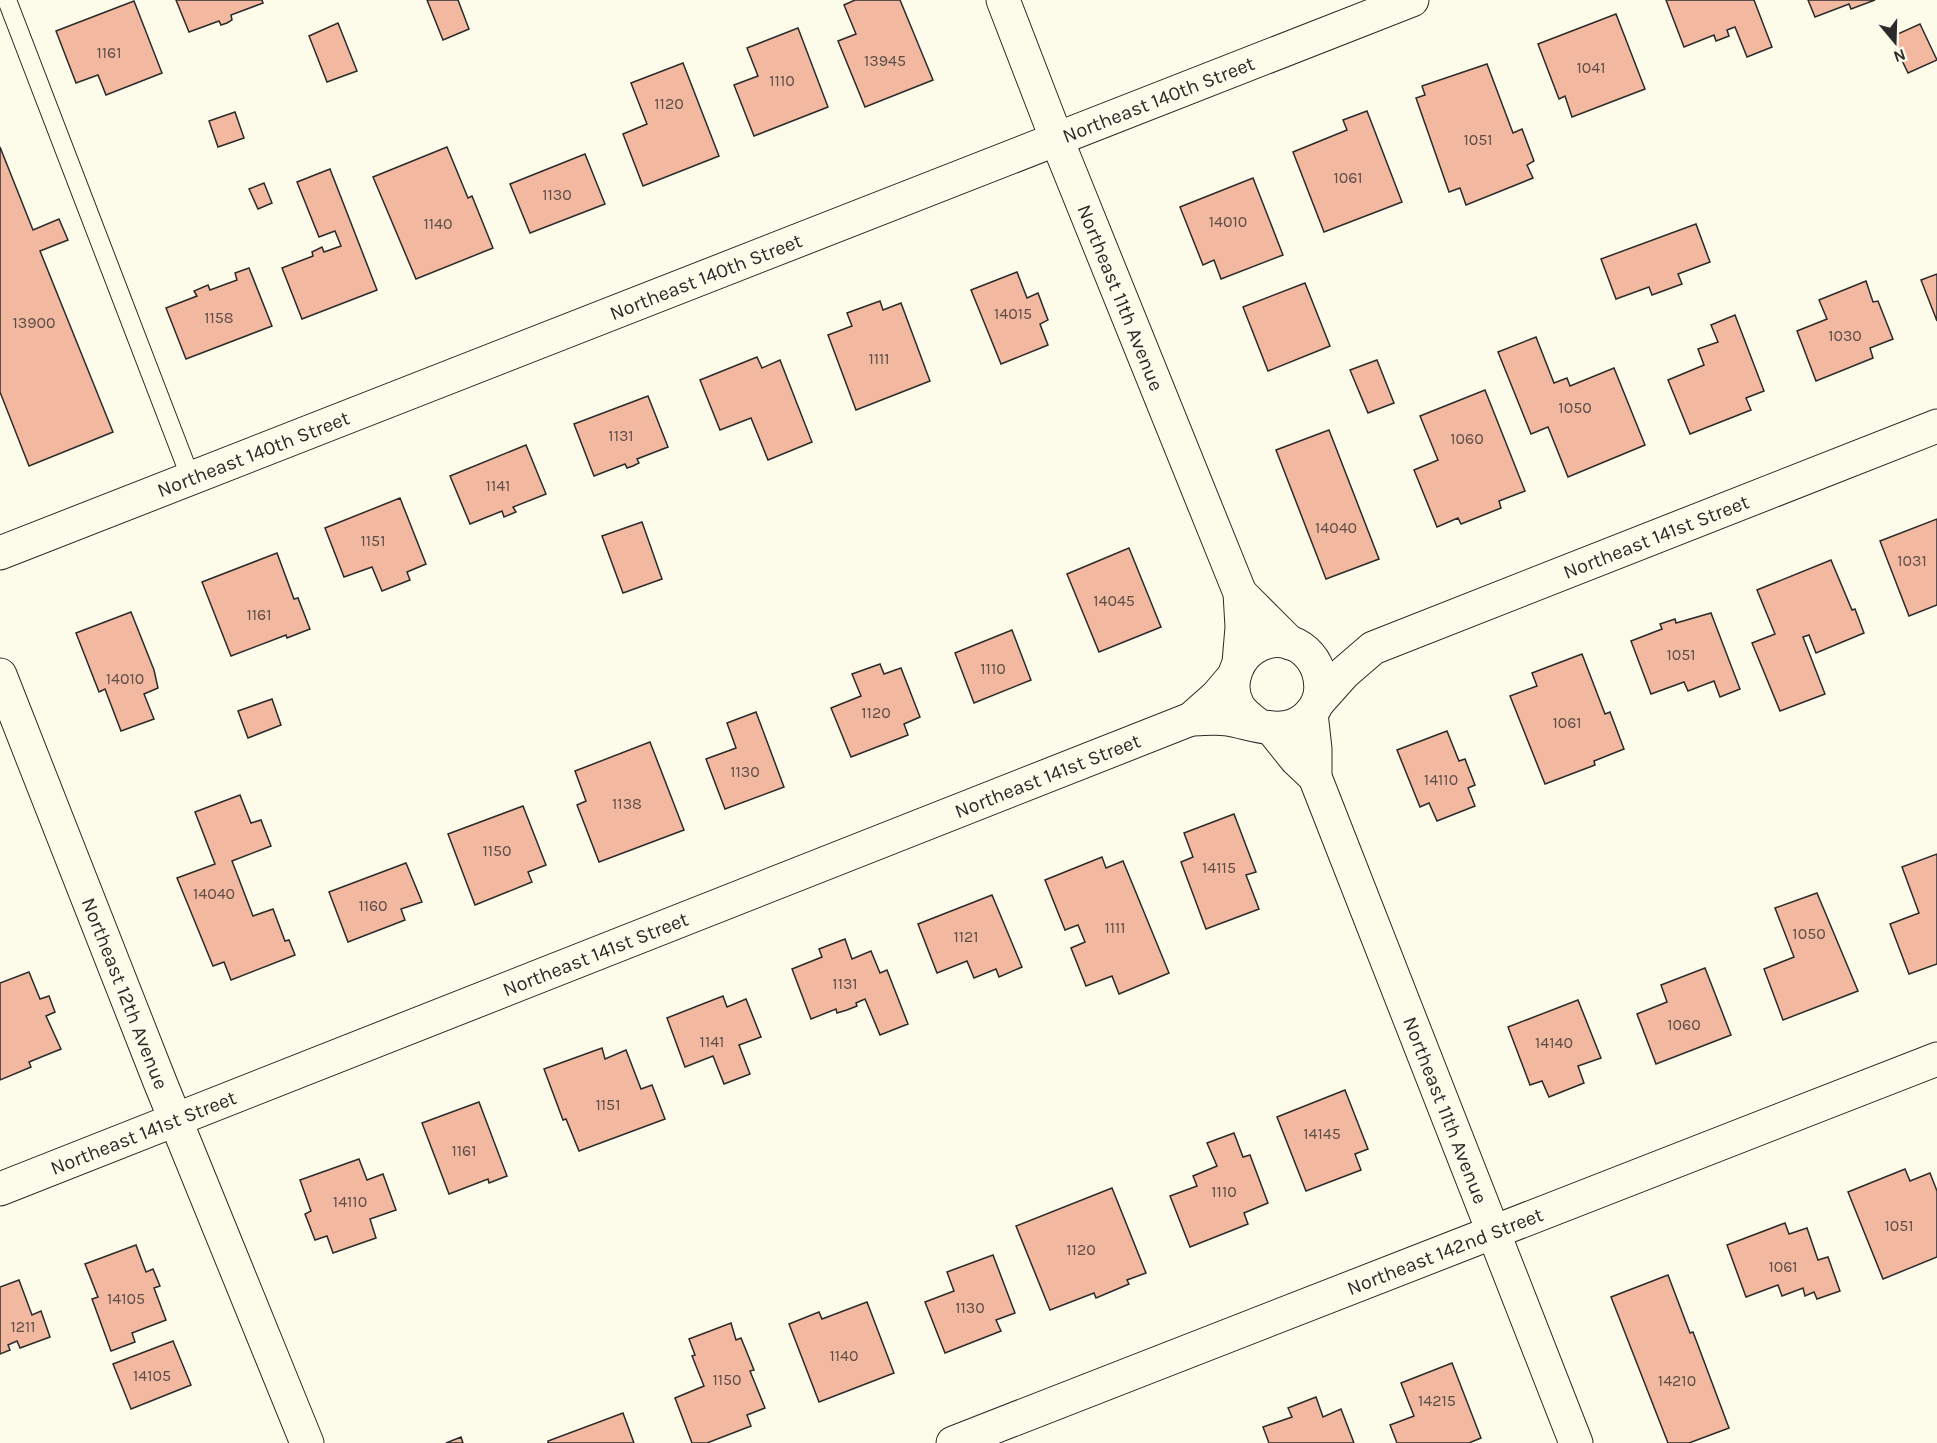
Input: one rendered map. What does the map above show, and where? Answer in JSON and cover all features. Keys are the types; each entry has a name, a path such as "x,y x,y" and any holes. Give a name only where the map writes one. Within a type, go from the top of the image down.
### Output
{"street":[{"name":"Northeast 11th Avenue","path":"1003,0 1057,140 1240,593 1242,627 1237,669"},
{"name":"Northeast 140th Street","path":"0,553 1412,0"},
{"name":"Northeast 141st Street","path":"1315,707 1344,673 1373,648 1937,426"},
{"name":"Northeast 11th Avenue","path":"1240,593 1296,646"},
{"path":"1275,641 1296,646 1313,659 1320,673 1322,686 1315,707 1301,723 1287,729 1265,727 1246,717 1233,691 1237,669 1249,652 1261,644 1275,641"},
{"name":"Northeast 141st Street","path":"1296,646 1373,648"},
{"name":"Northeast 141st Street","path":"0,1189 1191,719 1217,696 1237,669"},
{"name":"Northeast 12th Avenue","path":"0,675 176,1121 307,1443"},
{"name":"Northeast 11th Avenue","path":"1315,707 1315,777 1576,1443"},
{"name":"Northeast 141st Street","path":"1191,719 1224,719 1265,727"},
{"name":"Northeast 11th Avenue","path":"1265,727 1315,777"},
{"name":"Northeast 142nd Street","path":"953,1443 1937,1059"}],"lane":[{"path":"7,0 191,478"}],"building":[{"path":"176,0 262,0 263,3 231,15 232,20 227,23 221,25 219,21 189,32"},
{"path":"427,0 458,0 469,29 443,40"},
{"path":"855,0 900,0 933,80 865,107 838,41 856,34 844,5"},
{"path":"1666,0 1754,0 1772,47 1747,57 1735,27 1727,30 1729,36 1716,41 1714,35 1684,47"},
{"path":"1808,0 1875,0 1851,9 1849,4 1815,17"},
{"path":"134,1 162,73 106,95 98,75 76,83 56,31"},
{"path":"1616,14 1645,89 1572,117 1565,96 1559,99 1538,44"},
{"path":"338,23 357,71 327,82 309,36"},
{"path":"1920,24 1937,60 1908,73 1891,37"},
{"path":"798,28 828,107 754,136 734,85 758,76 747,48"},
{"path":"683,63 719,156 643,186 623,134 647,124 631,83"},
{"path":"1487,64 1513,133 1522,129 1534,161 1527,165 1533,178 1466,205 1460,188 1449,192 1416,98 1425,95 1422,86"},
{"path":"1367,111 1402,202 1324,232 1293,152 1347,130 1343,120"},
{"path":"235,112 244,138 218,147 209,121"},
{"path":"0,147 33,230 59,219 68,240 40,251 113,432 29,466 0,392"},
{"path":"447,147 468,198 472,196 493,248 416,279 373,177"},
{"path":"585,154 605,204 530,233 510,184"},
{"path":"330,169 377,290 302,319 282,268 313,256 312,252 322,247 324,252 341,246 335,231 319,237 297,182"},
{"path":"1253,178 1283,255 1221,279 1214,260 1203,265 1180,207"},
{"path":"264,183 272,203 258,209 249,189"},
{"path":"1696,224 1710,262 1678,274 1682,284 1652,295 1649,287 1616,299 1601,259"},
{"path":"249,268 272,326 186,359 166,308 197,296 194,291 208,285 210,290 237,280 235,273"},
{"path":"1017,272 1027,298 1038,293 1048,320 1040,324 1048,345 1001,364 971,290"},
{"path":"1937,274 1937,321 1921,280"},
{"path":"1866,281 1873,302 1878,301 1893,339 1870,348 1873,358 1816,381 1797,331 1827,319 1819,300"},
{"path":"1305,283 1330,346 1268,371 1243,307"},
{"path":"880,301 883,310 901,303 930,381 856,410 828,335 852,326 847,313"},
{"path":"1735,315 1764,391 1746,398 1751,410 1690,434 1668,380 1704,365 1698,349 1718,342 1711,325"},
{"path":"1536,337 1554,383 1567,378 1570,386 1614,368 1645,445 1568,477 1548,427 1531,434 1498,352"},
{"path":"757,357 762,368 780,360 812,442 768,460 751,418 720,430 700,380"},
{"path":"1377,360 1394,403 1368,413 1350,370"},
{"path":"1485,390 1525,491 1499,501 1501,508 1461,524 1458,518 1437,527 1414,470 1438,460 1420,416"},
{"path":"648,396 668,447 637,459 639,463 633,466 627,468 625,464 594,476 574,424"},
{"path":"1329,430 1379,559 1326,579 1276,450"},
{"path":"526,445 546,494 513,507 516,512 504,517 502,511 470,524 450,476"},
{"path":"400,498 426,564 407,572 410,580 382,591 372,567 344,577 325,528"},
{"path":"1937,519 1937,605 1909,616 1880,541"},
{"path":"642,522 662,579 623,593 602,536"},
{"path":"1129,548 1161,627 1099,652 1067,574"},
{"path":"277,553 294,599 298,598 310,629 287,638 286,635 231,656 202,582"},
{"path":"1831,560 1864,633 1816,653 1809,635 1803,637 1825,694 1780,711 1752,643 1775,634 1757,590"},
{"path":"131,612 154,670 158,688 144,694 154,719 121,731 105,689 99,692 76,633"},
{"path":"1711,613 1740,689 1720,697 1714,681 1688,691 1684,682 1651,694 1631,641 1662,629 1660,624 1675,619 1676,623"},
{"path":"1012,630 1031,680 974,703 955,653"},
{"path":"1582,654 1605,714 1610,712 1624,749 1594,761 1595,765 1545,784 1510,696 1537,686 1532,673"},
{"path":"880,664 884,674 901,668 920,717 904,724 908,735 851,757 831,708 861,696 852,674"},
{"path":"272,699 281,725 248,738 238,711"},
{"path":"756,712 784,787 725,809 706,759 736,748 727,723"},
{"path":"1447,731 1459,761 1465,759 1475,785 1468,788 1475,806 1437,821 1429,803 1420,807 1397,750"},
{"path":"650,742 684,830 599,862 577,805 586,801 575,771"},
{"path":"240,795 251,823 261,820 271,846 232,861 253,916 273,909 285,941 289,940 295,955 231,980 224,962 213,966 177,878 215,864 195,812"},
{"path":"523,806 546,865 528,872 532,882 475,905 448,834"},
{"path":"1234,814 1256,872 1246,875 1259,909 1206,929 1181,862 1193,857 1184,833"},
{"path":"1937,854 1937,964 1909,974 1890,924 1919,913 1902,867"},
{"path":"1102,857 1106,868 1123,861 1169,973 1119,994 1112,976 1086,986 1071,948 1085,942 1078,925 1065,930 1045,880"},
{"path":"406,863 422,902 401,909 405,920 348,942 329,892"},
{"path":"1817,893 1858,991 1783,1020 1764,969 1794,957 1775,908"},
{"path":"992,895 1022,967 999,977 996,969 974,978 967,961 937,973 918,924"},
{"path":"845,939 852,959 871,951 880,973 887,970 908,1024 880,1035 865,999 856,1003 857,1006 847,1010 837,1013 836,1009 811,1019 792,969 822,957 819,949"},
{"path":"1705,968 1731,1035 1656,1064 1637,1014 1667,1002 1661,985"},
{"path":"29,972 40,999 49,996 55,1012 46,1016 61,1049 29,1062 31,1067 0,1080 0,983"},
{"path":"723,996 727,1007 746,999 761,1037 739,1045 750,1074 724,1084 713,1056 685,1067 667,1018"},
{"path":"1578,1000 1601,1058 1578,1066 1584,1083 1549,1097 1542,1081 1530,1085 1508,1027"},
{"path":"602,1048 605,1059 626,1050 641,1089 652,1085 665,1119 579,1151 566,1119 563,1120 544,1069"},
{"path":"1345,1090 1368,1149 1355,1154 1361,1170 1306,1191 1277,1117"},
{"path":"479,1102 507,1176 489,1183 488,1179 449,1194 422,1123"},
{"path":"1234,1133 1243,1157 1250,1155 1268,1203 1244,1213 1248,1224 1190,1247 1170,1196 1197,1186 1193,1176 1217,1166 1207,1143"},
{"path":"359,1159 367,1180 383,1174 396,1210 370,1219 376,1238 333,1253 327,1236 315,1240 305,1214 311,1211 300,1180"},
{"path":"1905,1169 1910,1181 1930,1173 1937,1191 1937,1257 1883,1279 1848,1192"},
{"path":"1112,1188 1146,1273 1127,1280 1129,1284 1096,1298 1094,1293 1050,1310 1016,1226"},
{"path":"1785,1223 1789,1234 1807,1228 1818,1260 1828,1257 1840,1291 1817,1299 1814,1292 1805,1296 1803,1288 1782,1296 1778,1285 1746,1297 1727,1245"},
{"path":"136,1245 146,1272 153,1269 160,1286 154,1288 166,1320 132,1333 135,1342 111,1351 92,1299 98,1297 85,1264"},
{"path":"993,1255 1015,1313 996,1320 1001,1331 945,1353 925,1302 954,1291 947,1272"},
{"path":"1668,1275 1690,1333 1693,1332 1729,1428 1689,1443 1668,1443 1611,1297"},
{"path":"19,1280 32,1315 41,1311 50,1337 20,1348 17,1341 8,1345 10,1350 0,1354 0,1287"},
{"path":"867,1302 894,1373 819,1402 789,1324 819,1312 822,1319"},
{"path":"731,1323 736,1340 741,1338 754,1370 750,1371 765,1408 747,1415 751,1426 707,1443 692,1443 675,1398 704,1386 692,1356 695,1355 689,1339"},
{"path":"173,1341 191,1385 131,1409 113,1364"},
{"path":"1452,1363 1481,1438 1469,1443 1397,1443 1390,1425 1414,1416 1401,1383"},
{"path":"1316,1397 1323,1417 1341,1409 1354,1443 1269,1443 1263,1427 1292,1417 1288,1408"},
{"path":"623,1413 634,1443 548,1443 548,1441"},
{"path":"461,1437 463,1443 446,1443"}]}
